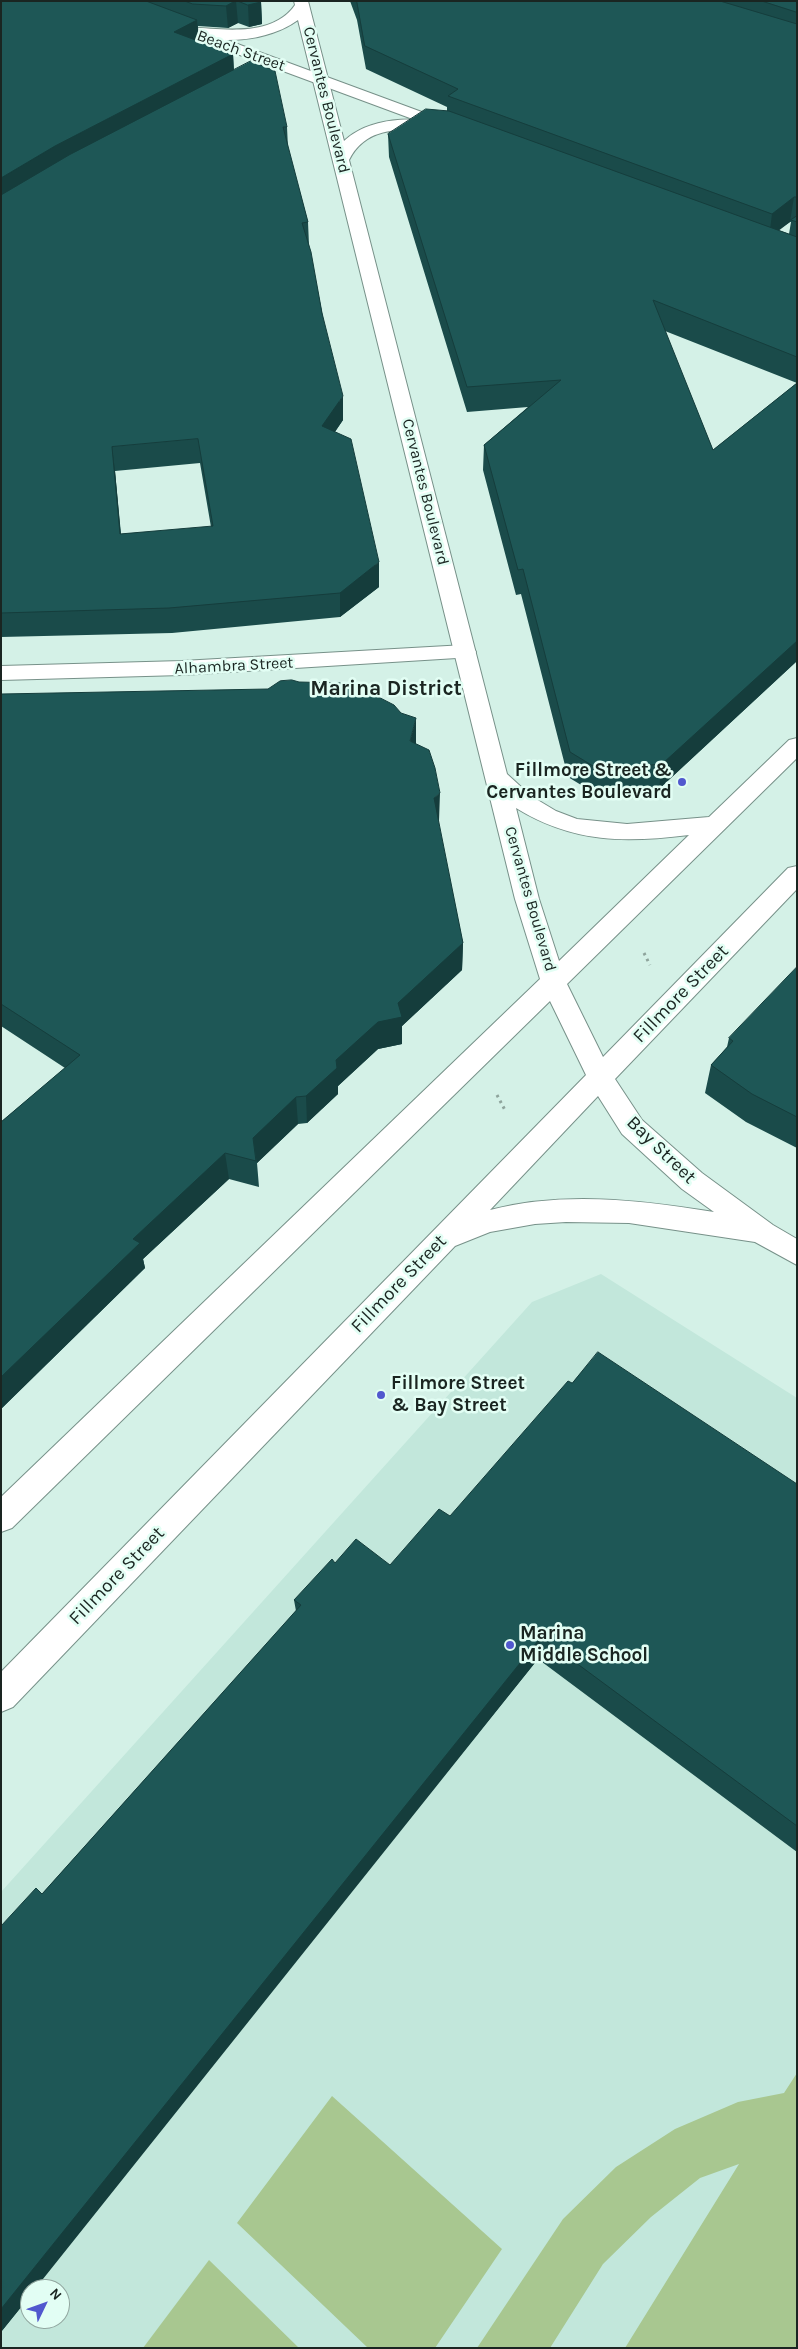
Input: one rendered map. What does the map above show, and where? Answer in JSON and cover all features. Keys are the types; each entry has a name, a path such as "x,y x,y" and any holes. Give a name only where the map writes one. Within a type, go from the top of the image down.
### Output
{"street":[{"name":"Beach Street","path":"107,1 458,131 416,124 380,128 353,141 344,149 341,160"},
{"path":"187,31 226,36 259,32 277,27 290,20 298,13 302,3"},
{"name":"Cervantes Boulevard","path":"302,3 527,899 553,982"},
{"path":"260,72 276,64"},
{"name":"Alhambra Street","path":"1,673 182,668 466,652"},
{"path":"1,1518 797,745"},
{"path":"498,779 516,799 539,814 565,824 590,830 642,833 716,824"},
{"name":"Fillmore Street","path":"1,1696 797,874"},
{"name":"Bay Street","path":"553,982 600,1076 632,1127 664,1158 692,1181 763,1232 797,1253"},
{"path":"443,1239 502,1218 558,1211 639,1213 693,1219 763,1232"}],"path":[{"path":"495,1087 507,1114"}],"shaded area":[{"name":"Marina Middle School","path":"601,1274 797,1398 797,2348 1,2348 1,1892 532,1302"}],"green space":[{"path":"797,2073 797,2348 625,2348 739,2164 700,2178 651,2217 603,2264 550,2348 477,2348 563,2219 616,2167 675,2129 738,2102 784,2093"},
{"path":"332,2096 502,2249 435,2348 368,2348 237,2223"},
{"path":"209,2260 299,2348 143,2348"}],"building":[{"path":"1,1 146,1 197,20 174,32 233,54 55,146 1,178"},
{"path":"185,1 235,1 226,6 193,4"},
{"path":"238,1 261,1 261,2 248,5"},
{"path":"357,1 720,1 797,24 797,197 794,197 772,214 448,96 458,89 365,46"},
{"path":"762,1 797,1 797,12"},
{"path":"251,61 275,71 287,127 283,127 308,222 302,223 311,252 322,313 343,396 322,426 351,439 379,562 340,593 169,608 1,613 1,195 69,155","holes":["198,439 213,526 120,534 112,447"]},
{"path":"426,109 449,111 797,237 797,357 653,300 713,450 797,383 797,641 662,764 617,768 593,766 570,752 523,569 518,570 484,445 561,380 467,387 388,134"},
{"path":"797,216 797,222 791,220"},
{"path":"292,680 357,686 394,705 401,713 416,718 410,741 429,750 435,768 440,793 434,798 463,943 398,1003 402,1017 378,1022 336,1060 337,1068 306,1096 296,1097 253,1138 256,1161 225,1153 133,1239 140,1243 1,1377 1,1122 80,1055 1,1004 1,694 268,689 280,681"},
{"path":"797,967 797,1117 752,1094 711,1065 733,1041 729,1038"},
{"path":"598,1352 797,1484 797,1826 541,1637 25,2279 20,2279 20,2285 1,2309 1,1926 36,1888 42,1894 301,1605 294,1600 332,1559 335,1563 356,1539 390,1565 439,1509 450,1516 568,1381 572,1383"}],"place":[{"name":"Fillmore Street & Cervantes Boulevard","path":"682,782"},
{"name":"Fillmore Street & Bay Street","path":"381,1395"},
{"name":"Marina Middle School","path":"510,1645"}],"district":[{"name":"Marina District","path":"386,689"}]}
